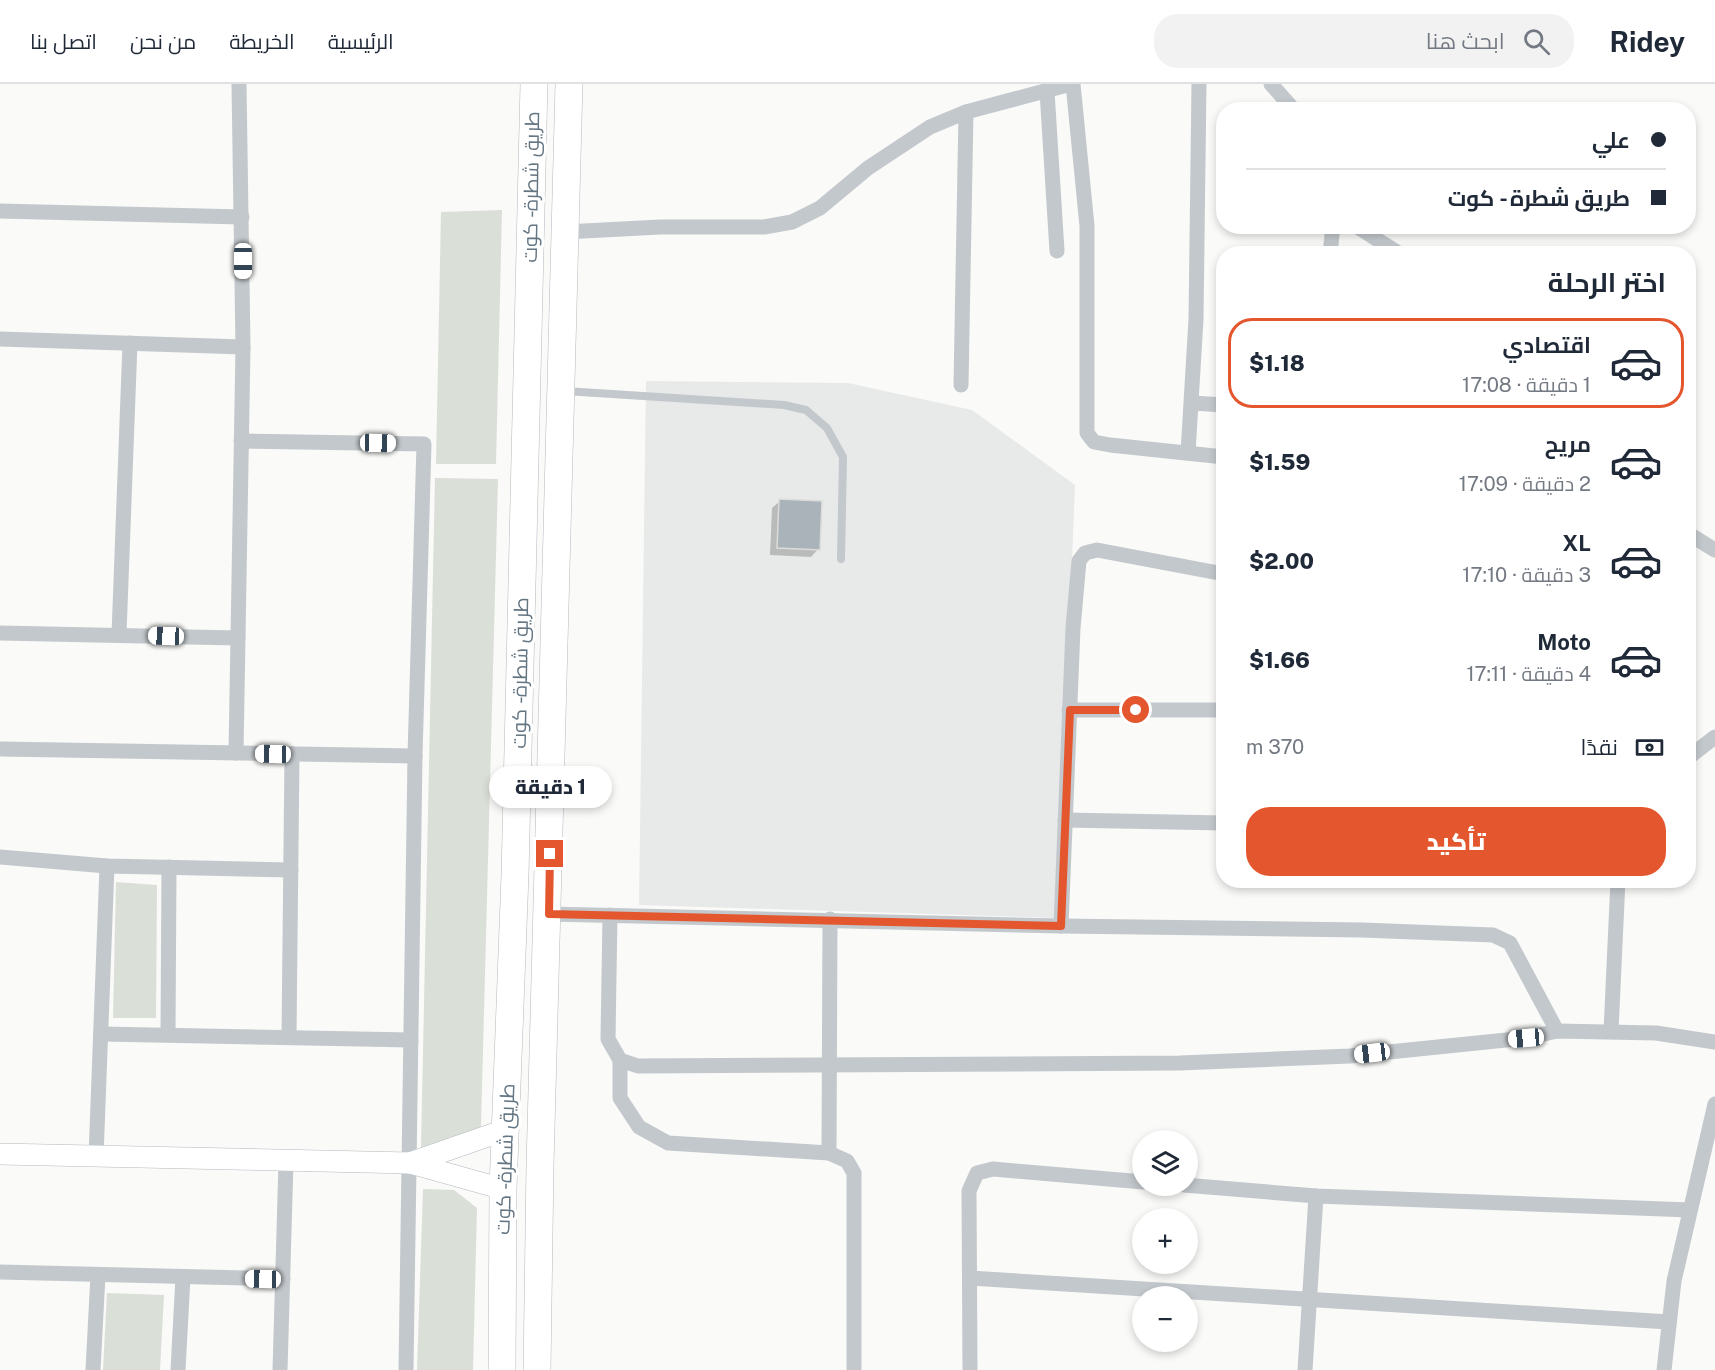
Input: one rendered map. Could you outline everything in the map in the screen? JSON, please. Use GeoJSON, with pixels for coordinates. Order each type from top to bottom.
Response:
{"type":"FeatureCollection","features":[{"type":"Feature","properties":{"kind":"highway","name":"طريق شطرة - كوت"},"geometry":{"type":"LineString","coordinates":[[502,1370],[503,1189],[515,875],[534,84]]}},
{"type":"Feature","properties":{"kind":"highway","name":"طريق شطرة - كوت"},"geometry":{"type":"LineString","coordinates":[[537,1370],[540,1166],[550,877],[569,84]]}},
{"type":"Feature","properties":{"kind":"highway"},"geometry":{"type":"LineString","coordinates":[[515,875],[550,877]]}},
{"type":"Feature","properties":{"kind":"street"},"geometry":{"type":"LineString","coordinates":[[236,753],[243,347],[239,84]]}},
{"type":"Feature","properties":{"kind":"street"},"geometry":{"type":"LineString","coordinates":[[565,232],[660,227],[764,227],[792,222],[820,208],[868,168],[930,127],[966,112],[1072,84],[1087,226],[1087,433],[1094,442],[1110,445],[1216,456]]}},
{"type":"Feature","properties":{"kind":"street"},"geometry":{"type":"LineString","coordinates":[[1188,453],[1196,319],[1199,84]]}},
{"type":"Feature","properties":{"kind":"street"},"geometry":{"type":"LineString","coordinates":[[1271,84],[1287,102]]}},
{"type":"Feature","properties":{"kind":"street"},"geometry":{"type":"LineString","coordinates":[[1047,91],[1057,251]]}},
{"type":"Feature","properties":{"kind":"street"},"geometry":{"type":"LineString","coordinates":[[961,385],[966,112]]}},
{"type":"Feature","properties":{"kind":"street"},"geometry":{"type":"LineString","coordinates":[[0,211],[242,217]]}},
{"type":"Feature","properties":{"kind":"street"},"geometry":{"type":"LineString","coordinates":[[1369,234],[1387,246]]}},
{"type":"Feature","properties":{"kind":"street"},"geometry":{"type":"LineString","coordinates":[[0,339],[243,347]]}},
{"type":"Feature","properties":{"kind":"street"},"geometry":{"type":"LineString","coordinates":[[119,634],[130,343]]}},
{"type":"Feature","properties":{"kind":"street"},"geometry":{"type":"LineString","coordinates":[[1192,403],[1216,404]]}},
{"type":"Feature","properties":{"kind":"street"},"geometry":{"type":"LineString","coordinates":[[241,441],[424,444],[415,756],[406,1370]]}},
{"type":"Feature","properties":{"kind":"street"},"geometry":{"type":"LineString","coordinates":[[1696,538],[1715,550]]}},
{"type":"Feature","properties":{"kind":"street"},"geometry":{"type":"LineString","coordinates":[[1061,926],[1079,561],[1085,553],[1106,551],[1216,572]]}},
{"type":"Feature","properties":{"kind":"street"},"geometry":{"type":"LineString","coordinates":[[0,633],[238,638]]}},
{"type":"Feature","properties":{"kind":"street"},"geometry":{"type":"LineString","coordinates":[[1070,710],[1216,710]]}},
{"type":"Feature","properties":{"kind":"street"},"geometry":{"type":"LineString","coordinates":[[1696,752],[1715,737]]}},
{"type":"Feature","properties":{"kind":"street"},"geometry":{"type":"LineString","coordinates":[[0,749],[415,756]]}},
{"type":"Feature","properties":{"kind":"street"},"geometry":{"type":"LineString","coordinates":[[289,1036],[292,754]]}},
{"type":"Feature","properties":{"kind":"street"},"geometry":{"type":"LineString","coordinates":[[1065,820],[1216,823]]}},
{"type":"Feature","properties":{"kind":"street"},"geometry":{"type":"LineString","coordinates":[[0,857],[107,866],[291,870]]}},
{"type":"Feature","properties":{"kind":"street"},"geometry":{"type":"LineString","coordinates":[[96,1157],[107,866]]}},
{"type":"Feature","properties":{"kind":"street"},"geometry":{"type":"LineString","coordinates":[[168,1034],[169,867]]}},
{"type":"Feature","properties":{"kind":"street"},"geometry":{"type":"LineString","coordinates":[[1611,1031],[1618,888]]}},
{"type":"Feature","properties":{"kind":"street"},"geometry":{"type":"LineString","coordinates":[[549,914],[1061,926],[1362,930],[1492,935],[1510,943],[1557,1031]]}},
{"type":"Feature","properties":{"kind":"street"},"geometry":{"type":"LineString","coordinates":[[610,915],[608,1039],[620,1060],[620,1098],[639,1127],[668,1143],[829,1153],[847,1161],[854,1173],[854,1370]]}},
{"type":"Feature","properties":{"kind":"street"},"geometry":{"type":"LineString","coordinates":[[829,1153],[830,919]]}},
{"type":"Feature","properties":{"kind":"street"},"geometry":{"type":"LineString","coordinates":[[620,1060],[638,1066],[1180,1063],[1350,1056],[1526,1038],[1557,1031],[1656,1033],[1715,1042]]}},
{"type":"Feature","properties":{"kind":"street"},"geometry":{"type":"LineString","coordinates":[[101,1034],[411,1040]]}},
{"type":"Feature","properties":{"kind":"street"},"geometry":{"type":"LineString","coordinates":[[1664,1370],[1674,1281],[1715,1104]]}},
{"type":"Feature","properties":{"kind":"street"},"geometry":{"type":"LineString","coordinates":[[410,1163],[505,1130]]}},
{"type":"Feature","properties":{"kind":"street"},"geometry":{"type":"LineString","coordinates":[[0,1154],[410,1163],[503,1189]]}},
{"type":"Feature","properties":{"kind":"street"},"geometry":{"type":"LineString","coordinates":[[280,1370],[286,1162]]}},
{"type":"Feature","properties":{"kind":"street"},"geometry":{"type":"LineString","coordinates":[[970,1370],[969,1191],[976,1173],[993,1169],[1132,1181]]}},
{"type":"Feature","properties":{"kind":"street"},"geometry":{"type":"LineString","coordinates":[[1198,1186],[1316,1196],[1690,1210]]}},
{"type":"Feature","properties":{"kind":"street"},"geometry":{"type":"LineString","coordinates":[[1305,1370],[1316,1196]]}},
{"type":"Feature","properties":{"kind":"street"},"geometry":{"type":"LineString","coordinates":[[0,1272],[283,1279]]}},
{"type":"Feature","properties":{"kind":"street"},"geometry":{"type":"LineString","coordinates":[[93,1370],[98,1275]]}},
{"type":"Feature","properties":{"kind":"street"},"geometry":{"type":"LineString","coordinates":[[178,1370],[183,1277]]}},
{"type":"Feature","properties":{"kind":"street"},"geometry":{"type":"LineString","coordinates":[[970,1278],[1669,1322]]}},
{"type":"Feature","properties":{"kind":"lane"},"geometry":{"type":"LineString","coordinates":[[560,391],[784,405],[806,410],[827,428],[843,457],[841,560]]}},
{"type":"Feature","properties":{"kind":"shaded area"},"geometry":{"type":"Polygon","coordinates":[[[502,210],[496,464],[436,464],[441,212],[502,210]]]}},
{"type":"Feature","properties":{"kind":"shaded area"},"geometry":{"type":"Polygon","coordinates":[[[646,381],[848,383],[972,410],[1075,485],[1058,918],[639,905],[646,381]]]}},
{"type":"Feature","properties":{"kind":"shaded area"},"geometry":{"type":"Polygon","coordinates":[[[435,478],[498,479],[481,1126],[476,1133],[463,1141],[421,1148],[435,478]]]}},
{"type":"Feature","properties":{"kind":"shaded area"},"geometry":{"type":"Polygon","coordinates":[[[116,882],[157,885],[156,1018],[113,1018],[116,882]]]}},
{"type":"Feature","properties":{"kind":"shaded area"},"geometry":{"type":"Polygon","coordinates":[[[423,1189],[454,1190],[477,1208],[473,1370],[417,1370],[423,1189]]]}},
{"type":"Feature","properties":{"kind":"shaded area"},"geometry":{"type":"Polygon","coordinates":[[[107,1293],[164,1295],[160,1370],[103,1370],[107,1293]]]}},
{"type":"Feature","properties":{"kind":"building"},"geometry":{"type":"Polygon","coordinates":[[[779,499],[822,501],[820,550],[777,548],[779,499]]]}},
{"type":"Feature","properties":{"kind":"route"},"geometry":{"type":"LineString","coordinates":[[550,854],[549,914],[1061,926],[1070,710],[1136,710]]}}]}
